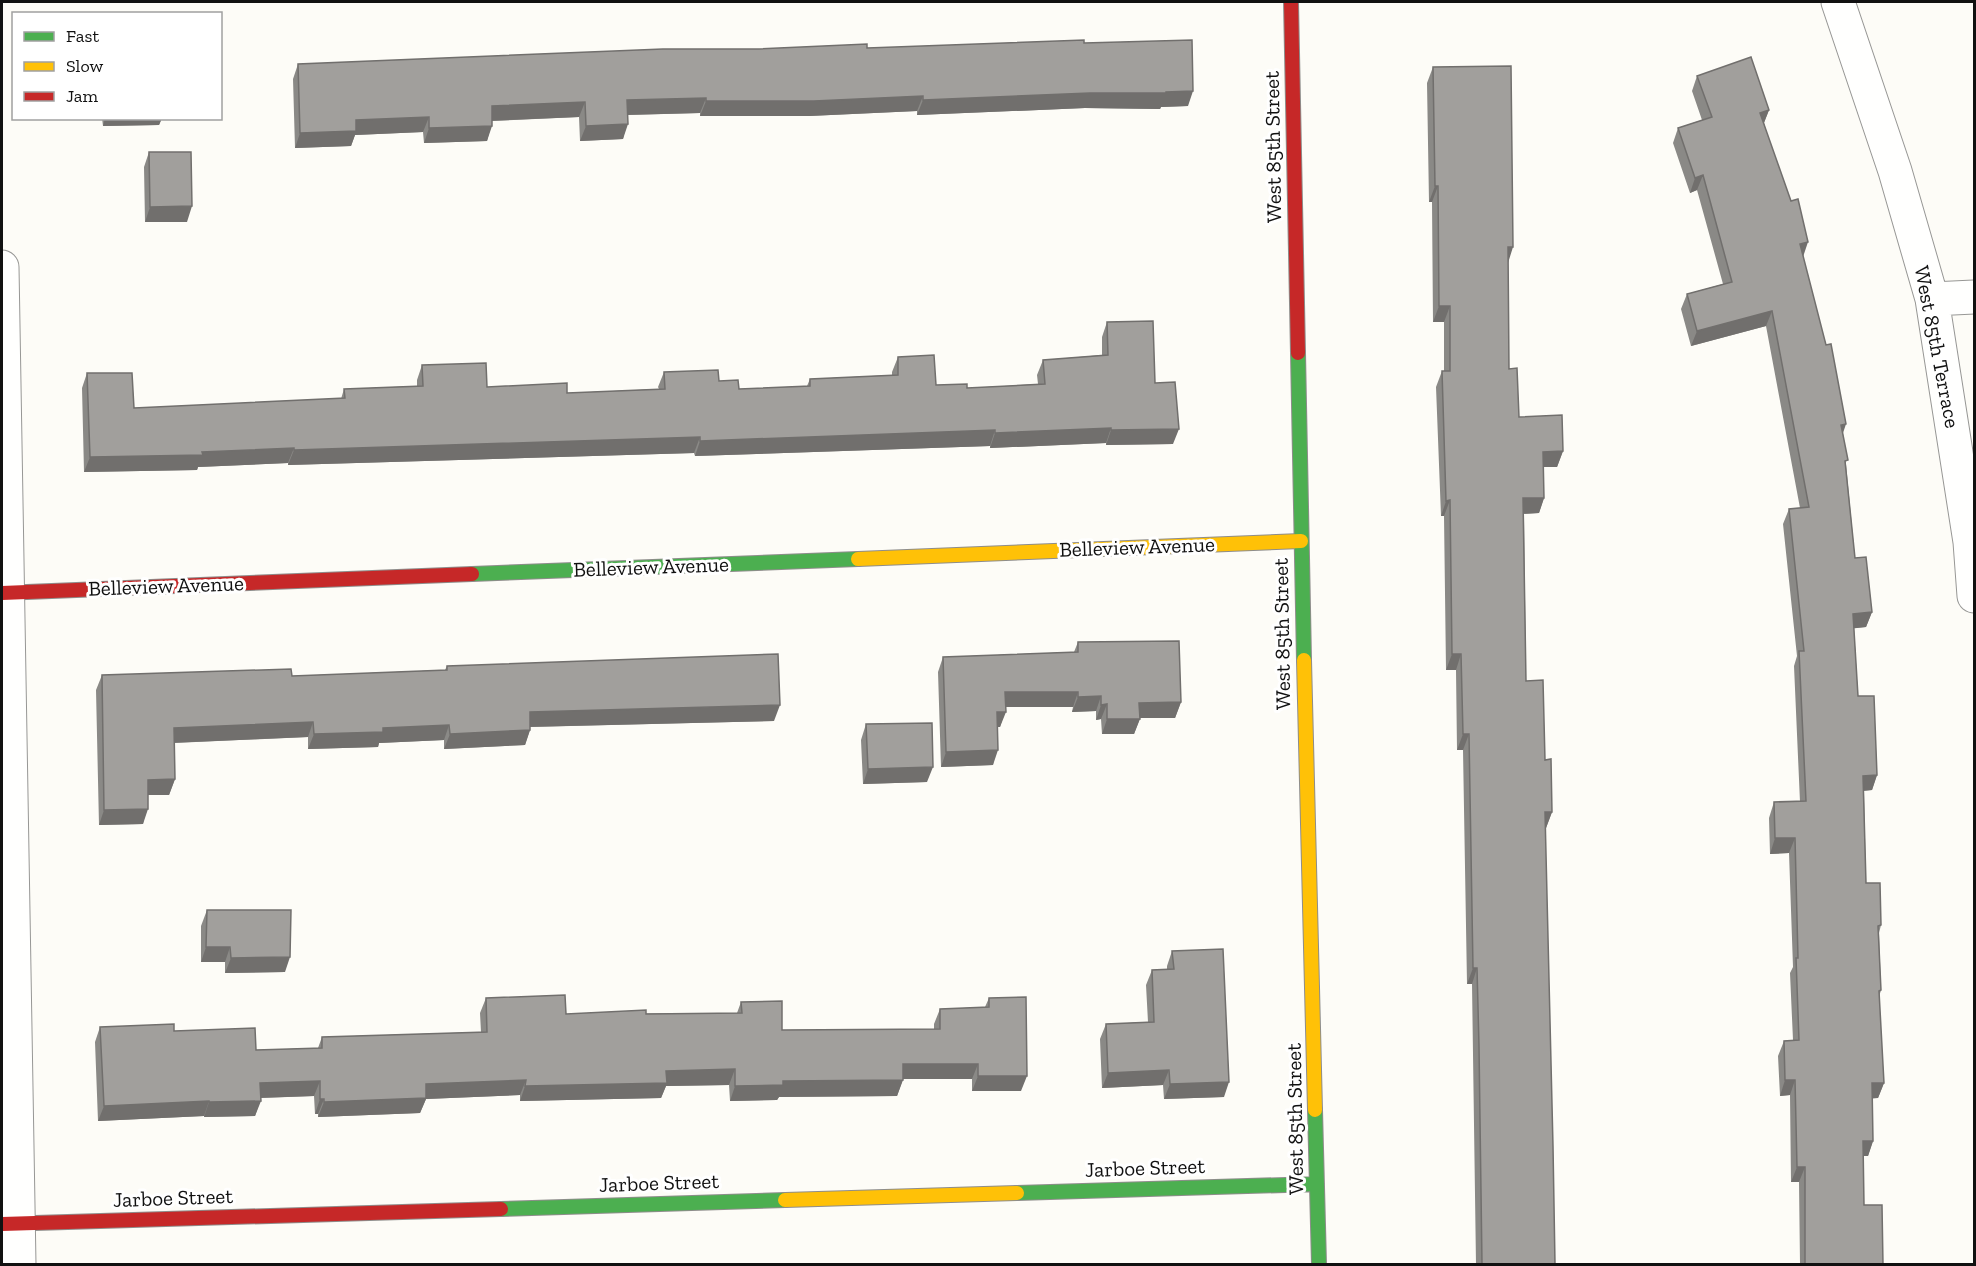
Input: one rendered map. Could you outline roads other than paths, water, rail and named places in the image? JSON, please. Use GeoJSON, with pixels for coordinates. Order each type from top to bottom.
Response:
{"type":"FeatureCollection","features":[{"type":"Feature","properties":{"kind":"street","name":"West 85th Street"},"geometry":{"type":"LineString","coordinates":[[1292,2],[1301,541],[1319,1264]]}},
{"type":"Feature","properties":{"kind":"street","name":"West 85th Terrace"},"geometry":{"type":"LineString","coordinates":[[1838,2],[1895,171],[1932,299],[1970,542],[1974,596]]}},
{"type":"Feature","properties":{"kind":"street"},"geometry":{"type":"LineString","coordinates":[[2,267],[10,1223],[19,1264]]}},
{"type":"Feature","properties":{"kind":"street"},"geometry":{"type":"LineString","coordinates":[[1932,299],[1974,297]]}},
{"type":"Feature","properties":{"kind":"street","name":"Belleview Avenue"},"geometry":{"type":"LineString","coordinates":[[4,593],[1301,541]]}},
{"type":"Feature","properties":{"kind":"street","name":"Jarboe Street"},"geometry":{"type":"LineString","coordinates":[[10,1223],[1317,1184]]}}]}
